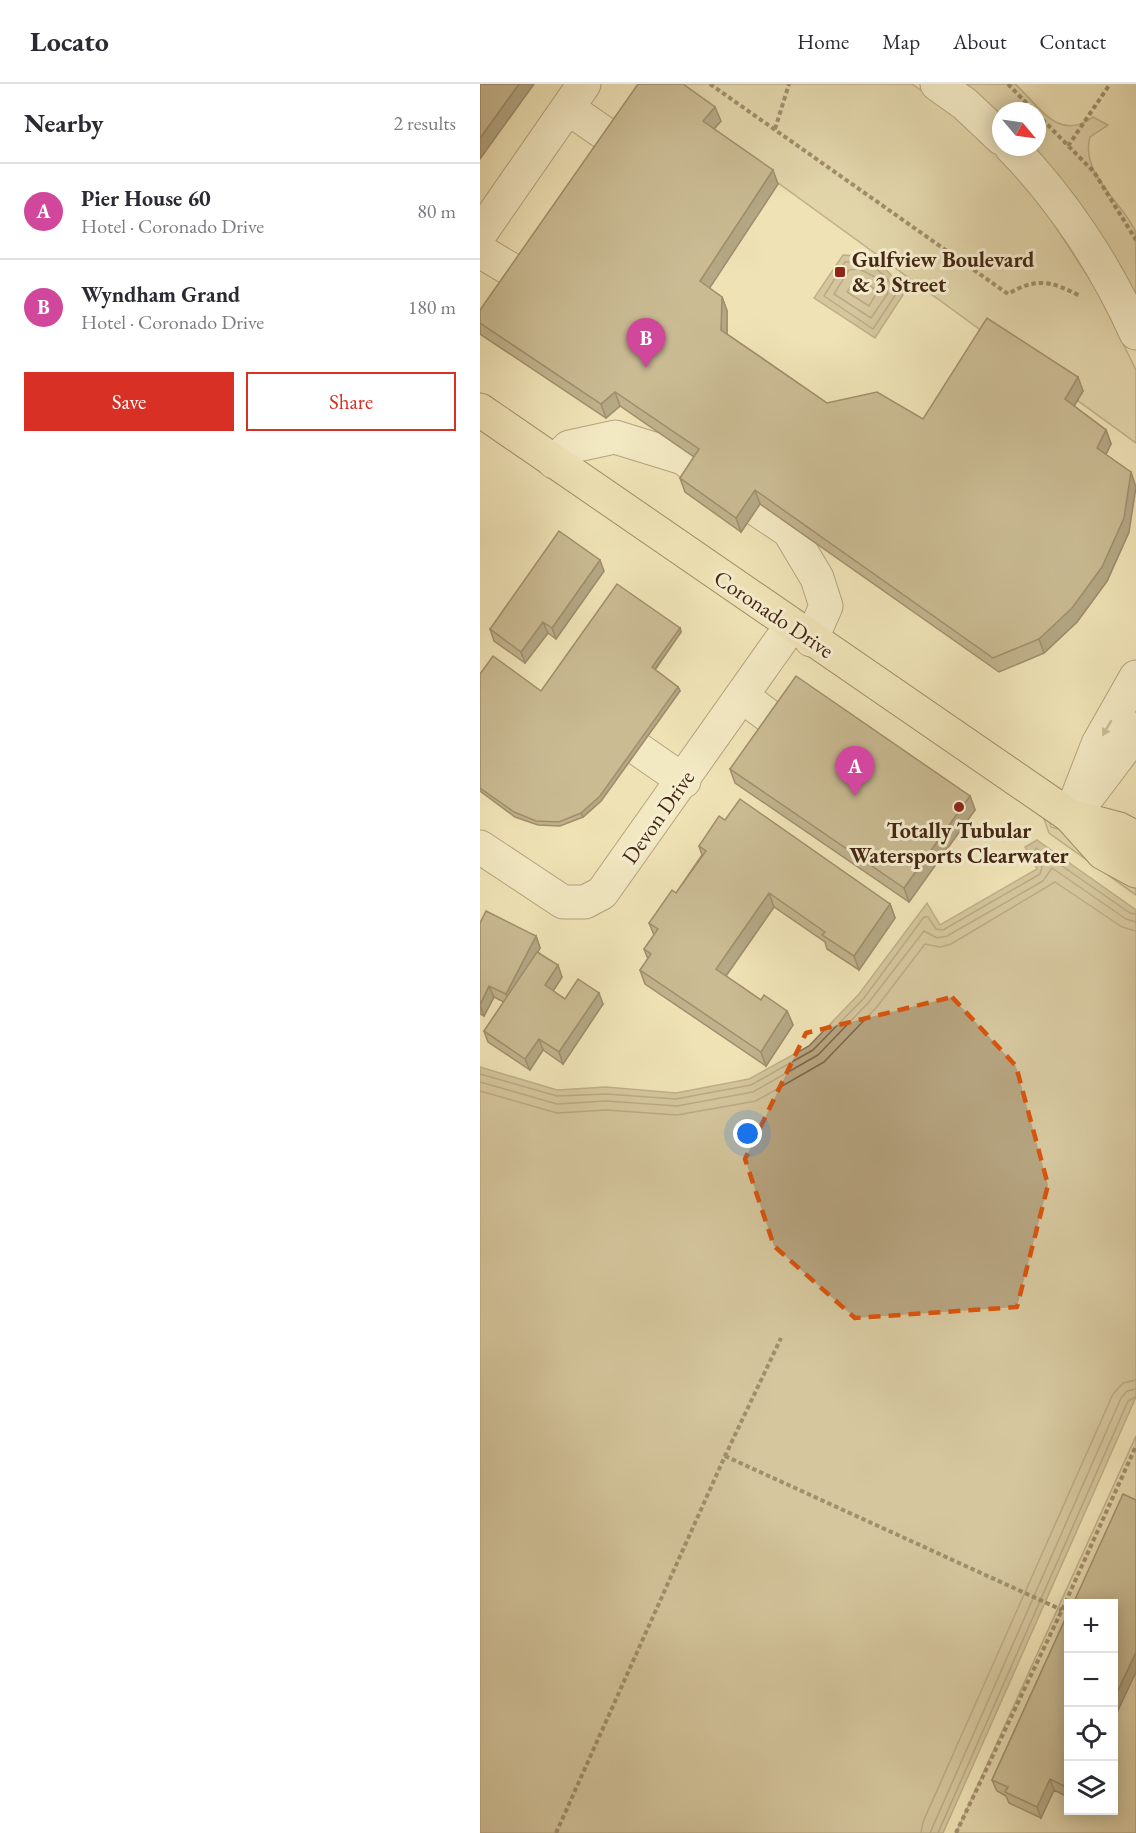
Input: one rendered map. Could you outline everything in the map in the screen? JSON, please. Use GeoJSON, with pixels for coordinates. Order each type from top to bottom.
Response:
{"type":"FeatureCollection","features":[{"type":"Feature","properties":{"kind":"main road","name":"Coronado Drive"},"geometry":{"type":"LineString","coordinates":[[480,410],[1070,816],[1103,853],[1136,871]]}},
{"type":"Feature","properties":{"kind":"main road","name":"Coronado Drive"},"geometry":{"type":"LineString","coordinates":[[1070,816],[1119,829],[1136,838]]}},
{"type":"Feature","properties":{"kind":"street"},"geometry":{"type":"LineString","coordinates":[[937,84],[965,104],[992,130]]}},
{"type":"Feature","properties":{"kind":"street"},"geometry":{"type":"LineString","coordinates":[[480,234],[576,96],[614,140]]}},
{"type":"Feature","properties":{"kind":"street"},"geometry":{"type":"LineString","coordinates":[[1019,156],[1052,193],[1110,283],[1136,333]]}},
{"type":"Feature","properties":{"kind":"street"},"geometry":{"type":"LineString","coordinates":[[480,251],[520,275]]}},
{"type":"Feature","properties":{"kind":"street"},"geometry":{"type":"LineString","coordinates":[[554,462],[569,447],[615,437],[683,458],[699,470]]}},
{"type":"Feature","properties":{"kind":"street","name":"Devon Drive"},"geometry":{"type":"LineString","coordinates":[[485,853],[563,902],[585,902],[602,893],[614,881],[742,696],[826,606],[817,578],[789,531],[756,509]]}},
{"type":"Feature","properties":{"kind":"street"},"geometry":{"type":"LineString","coordinates":[[1070,816],[1098,744],[1136,677]]}},
{"type":"Feature","properties":{"kind":"street"},"geometry":{"type":"LineString","coordinates":[[742,696],[778,723]]}},
{"type":"Feature","properties":{"kind":"street"},"geometry":{"type":"LineString","coordinates":[[1070,816],[1102,779],[1136,729]]}},
{"type":"Feature","properties":{"kind":"street"},"geometry":{"type":"LineString","coordinates":[[638,749],[684,781]]}},
{"type":"Feature","properties":{"kind":"path"},"geometry":{"type":"LineString","coordinates":[[710,84],[1008,294],[1027,283],[1055,283],[1080,296]]}},
{"type":"Feature","properties":{"kind":"path"},"geometry":{"type":"LineString","coordinates":[[775,129],[789,84]]}},
{"type":"Feature","properties":{"kind":"path"},"geometry":{"type":"LineString","coordinates":[[1008,84],[1026,102]]}},
{"type":"Feature","properties":{"kind":"path"},"geometry":{"type":"LineString","coordinates":[[1068,146],[1110,84]]}},
{"type":"Feature","properties":{"kind":"path"},"geometry":{"type":"LineString","coordinates":[[1046,123],[1094,172],[1136,240]]}},
{"type":"Feature","properties":{"kind":"path"},"geometry":{"type":"LineString","coordinates":[[556,1833],[725,1456],[781,1338]]}},
{"type":"Feature","properties":{"kind":"path"},"geometry":{"type":"LineString","coordinates":[[956,1833],[1062,1611],[1136,1446]]}},
{"type":"Feature","properties":{"kind":"path"},"geometry":{"type":"LineString","coordinates":[[725,1456],[1062,1611]]}},
{"type":"Feature","properties":{"kind":"highlighted area"},"geometry":{"type":"Polygon","coordinates":[[[952,997],[1016,1066],[1048,1185],[1017,1307],[855,1318],[774,1246],[745,1159],[806,1033],[952,997]]]}},
{"type":"Feature","properties":{"kind":"shaded area"},"geometry":{"type":"Polygon","coordinates":[[[642,84],[912,84],[955,115],[992,150],[992,156],[1001,158],[1039,201],[1096,289],[1136,370],[1136,443],[642,84]]]}},
{"type":"Feature","properties":{"kind":"shaded area"},"geometry":{"type":"Polygon","coordinates":[[[962,84],[1015,84],[1032,102],[992,102],[992,110],[962,84]]]}},
{"type":"Feature","properties":{"kind":"shaded area"},"geometry":{"type":"Polygon","coordinates":[[[1046,115],[1059,124],[1069,126],[1081,124],[1093,117],[1108,125],[1090,137],[1088,150],[1096,174],[1103,186],[1135,230],[1136,300],[1037,156],[1046,156],[1046,115]]]}},
{"type":"Feature","properties":{"kind":"shaded area"},"geometry":{"type":"Polygon","coordinates":[[[1043,816],[1050,821],[1051,827],[1062,830],[1136,887],[1136,895],[1049,833],[1043,816]]]}},
{"type":"Feature","properties":{"kind":"shaded area"},"geometry":{"type":"Polygon","coordinates":[[[1136,1436],[1136,1833],[956,1833],[1136,1436]]]}},
{"type":"Feature","properties":{"kind":"water"},"geometry":{"type":"Polygon","coordinates":[[[843,255],[863,257],[880,265],[893,277],[903,295],[875,338],[814,298],[843,255]]]}},
{"type":"Feature","properties":{"kind":"water"},"geometry":{"type":"Polygon","coordinates":[[[1037,840],[1136,910],[1136,1397],[943,1833],[480,1833],[480,1067],[557,1090],[606,1087],[676,1093],[749,1079],[809,1046],[859,994],[927,903],[940,925],[1037,869],[1025,847],[1037,840]]]}},
{"type":"Feature","properties":{"kind":"building"},"geometry":{"type":"Polygon","coordinates":[[[480,84],[519,84],[480,138],[480,84]]]}},
{"type":"Feature","properties":{"kind":"building"},"geometry":{"type":"Polygon","coordinates":[[[638,84],[683,84],[715,107],[703,121],[773,170],[700,281],[722,297],[721,330],[827,403],[877,392],[923,419],[987,318],[1078,377],[1065,399],[1106,430],[1097,448],[1131,472],[1124,518],[1102,567],[1072,608],[1039,639],[993,658],[755,490],[736,518],[680,478],[699,449],[615,392],[601,404],[480,323],[480,310],[638,84]]]}},
{"type":"Feature","properties":{"kind":"building"},"geometry":{"type":"Polygon","coordinates":[[[559,531],[600,560],[552,628],[543,622],[521,652],[490,629],[559,531]]]}},
{"type":"Feature","properties":{"kind":"building"},"geometry":{"type":"Polygon","coordinates":[[[617,584],[680,628],[652,667],[678,687],[600,796],[581,813],[559,822],[536,821],[514,812],[480,788],[480,674],[493,656],[541,691],[617,584]]]}},
{"type":"Feature","properties":{"kind":"building"},"geometry":{"type":"Polygon","coordinates":[[[796,676],[970,796],[904,888],[730,769],[796,676]]]}},
{"type":"Feature","properties":{"kind":"building"},"geometry":{"type":"Polygon","coordinates":[[[740,799],[890,904],[854,956],[822,935],[825,932],[769,893],[716,969],[761,1000],[764,995],[787,1011],[761,1052],[640,970],[651,954],[644,949],[658,929],[649,923],[672,890],[676,893],[706,851],[699,846],[719,816],[725,820],[740,799]]]}},
{"type":"Feature","properties":{"kind":"building"},"geometry":{"type":"Polygon","coordinates":[[[486,911],[536,936],[506,994],[489,986],[480,1005],[480,923],[486,911]]]}},
{"type":"Feature","properties":{"kind":"building"},"geometry":{"type":"Polygon","coordinates":[[[537,952],[558,965],[545,985],[565,999],[578,979],[599,993],[559,1052],[539,1039],[525,1059],[484,1031],[537,952]]]}},
{"type":"Feature","properties":{"kind":"building"},"geometry":{"type":"Polygon","coordinates":[[[1123,1494],[1136,1500],[1136,1652],[1118,1690],[1118,1599],[1075,1599],[1123,1494]]]}},
{"type":"Feature","properties":{"kind":"building"},"geometry":{"type":"Polygon","coordinates":[[[1064,1622],[1064,1786],[1050,1779],[1037,1807],[1005,1792],[1008,1787],[992,1780],[1064,1622]]]}},
{"type":"Feature","properties":{"kind":"place","name":"Gulfview Boulevard & 3 Street"},"geometry":{"type":"Point","coordinates":[840,272]}},
{"type":"Feature","properties":{"kind":"place","name":"Wyndham Grand"},"geometry":{"type":"Point","coordinates":[646,368]}},
{"type":"Feature","properties":{"kind":"place","name":"Pier House 60"},"geometry":{"type":"Point","coordinates":[855,796]}},
{"type":"Feature","properties":{"kind":"place","name":"Totally Tubular Watersports Clearwater"},"geometry":{"type":"Point","coordinates":[959,807]}}]}
